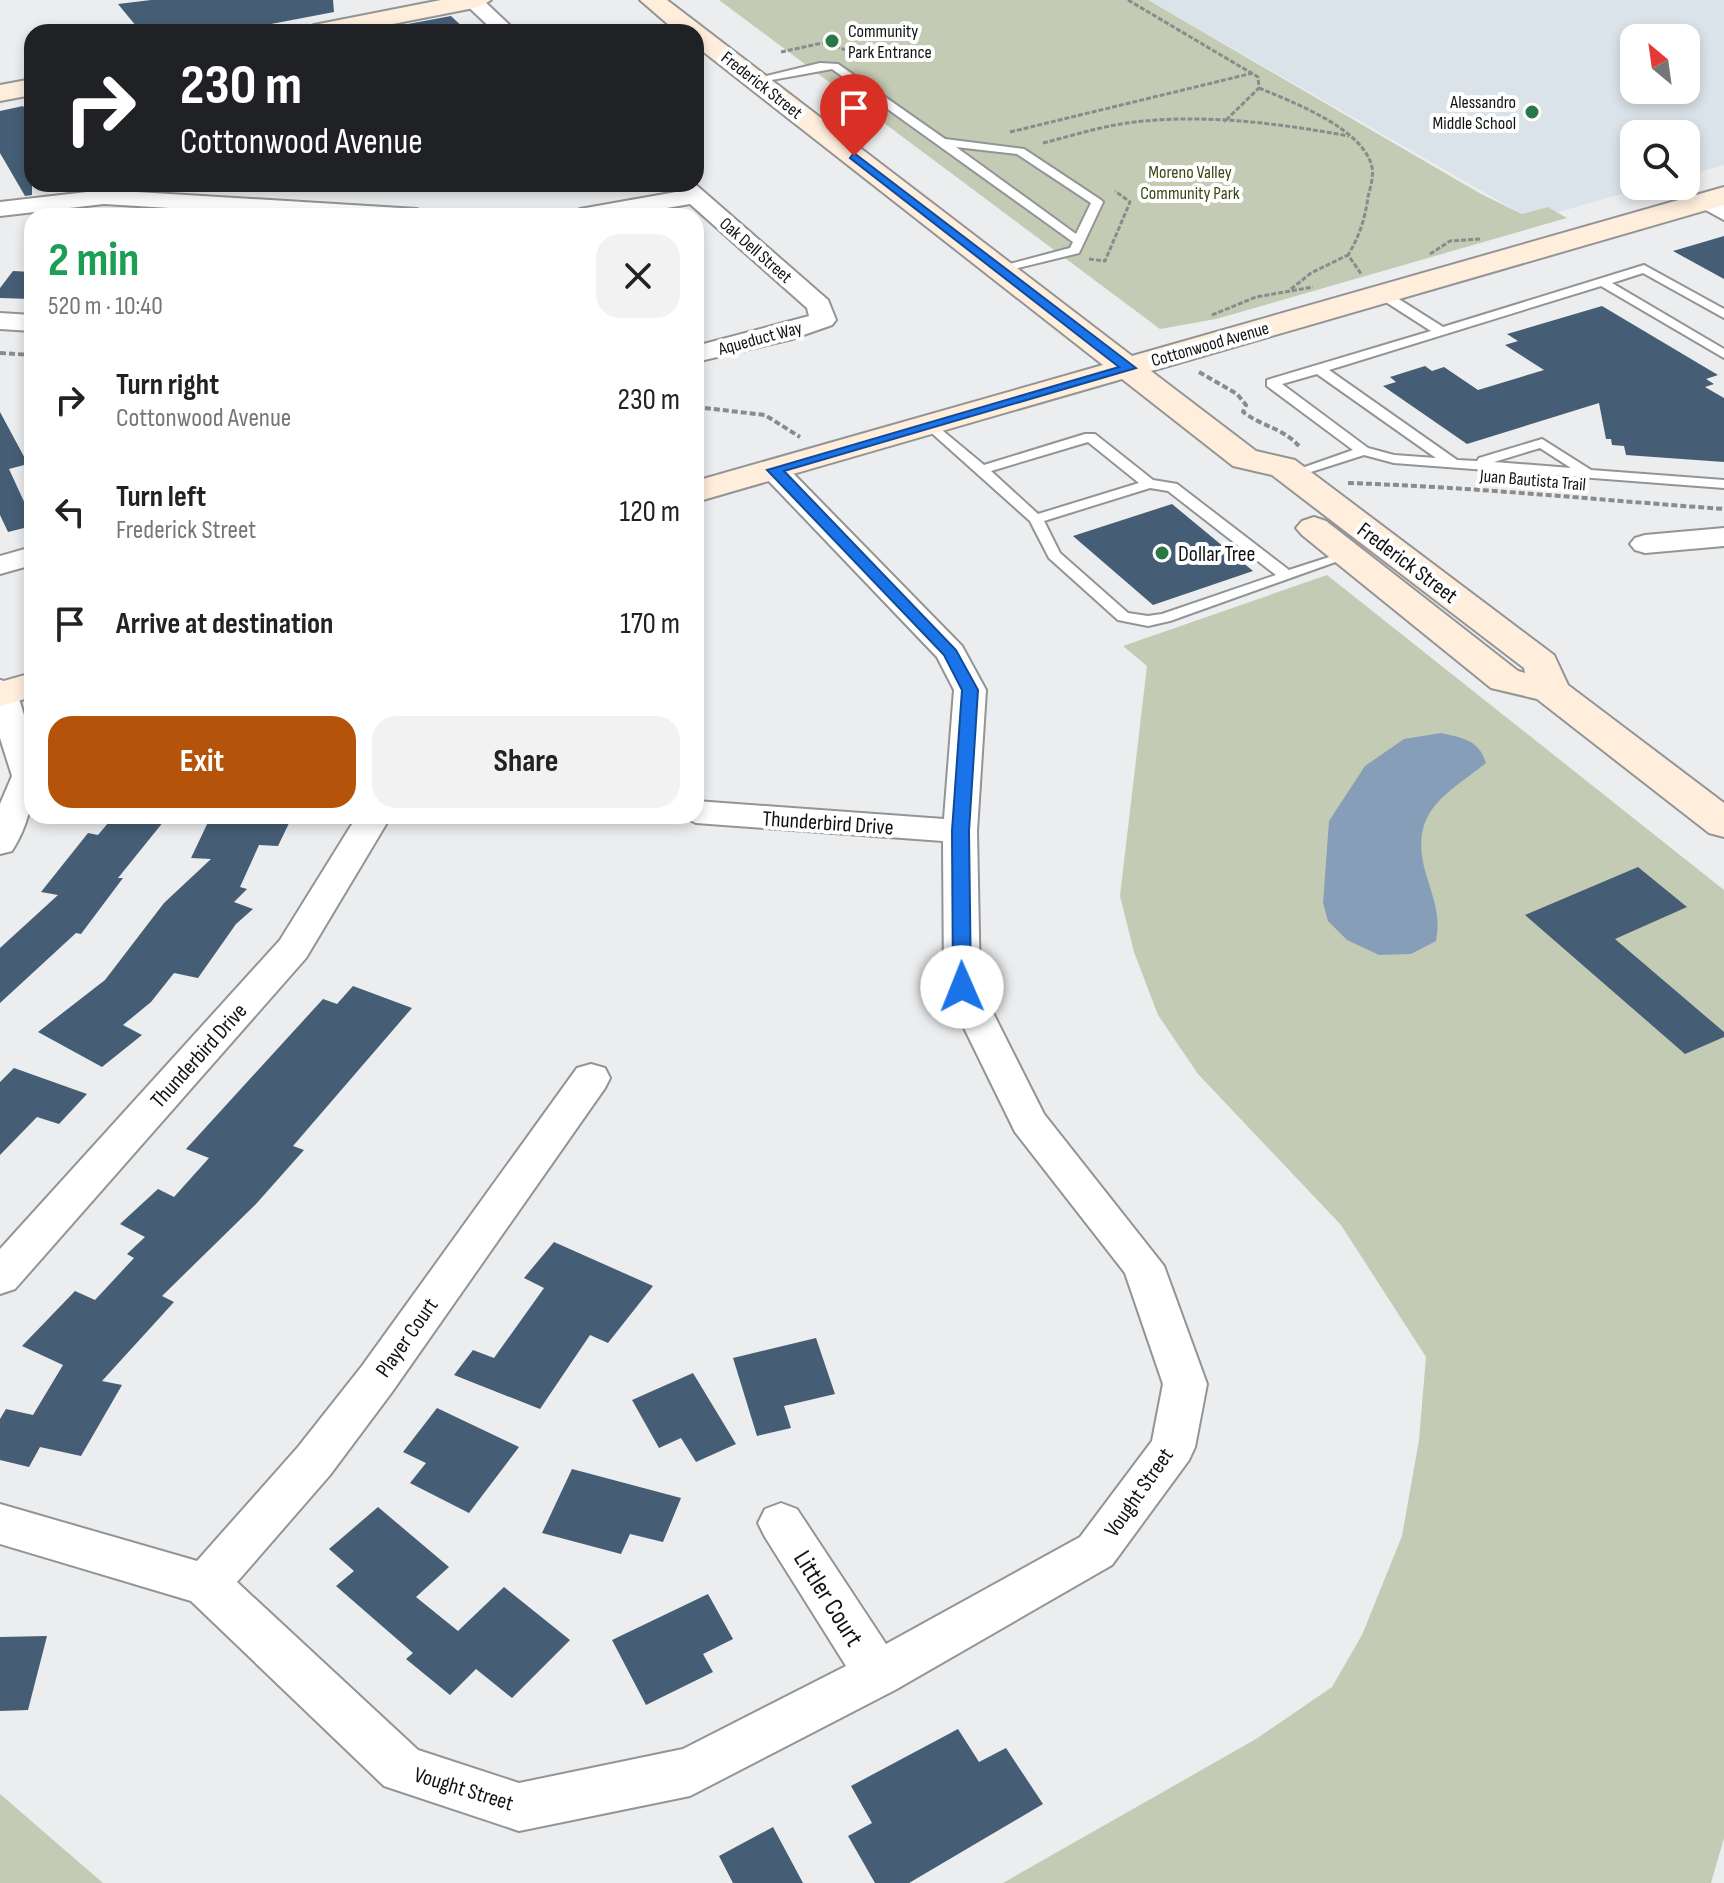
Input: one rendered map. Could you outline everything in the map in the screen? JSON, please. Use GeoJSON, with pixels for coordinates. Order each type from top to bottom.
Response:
{"type":"FeatureCollection","features":[{"type":"Feature","properties":{"kind":"main road"},"geometry":{"type":"LineString","coordinates":[[354,24],[474,0]]}},
{"type":"Feature","properties":{"kind":"main road","name":"Frederick Street"},"geometry":{"type":"LineString","coordinates":[[652,0],[683,24]]}},
{"type":"Feature","properties":{"kind":"main road","name":"Frederick Street"},"geometry":{"type":"LineString","coordinates":[[704,40],[1245,459],[1305,470],[1541,663],[1550,690]]}},
{"type":"Feature","properties":{"kind":"main road"},"geometry":{"type":"LineString","coordinates":[[0,93],[24,88]]}},
{"type":"Feature","properties":{"kind":"main road","name":"Cottonwood Avenue"},"geometry":{"type":"LineString","coordinates":[[704,490],[1129,368],[1374,286],[1717,204]]}},
{"type":"Feature","properties":{"kind":"main road","name":"Frederick Street"},"geometry":{"type":"LineString","coordinates":[[1245,459],[1250,477],[1505,680],[1550,690],[1724,824]]}},
{"type":"Feature","properties":{"kind":"main road"},"geometry":{"type":"LineString","coordinates":[[1348,555],[1369,556],[1451,611],[1486,621]]}},
{"type":"Feature","properties":{"kind":"street"},"geometry":{"type":"LineString","coordinates":[[474,0],[499,24]]}},
{"type":"Feature","properties":{"kind":"street"},"geometry":{"type":"LineString","coordinates":[[219,203],[229,192]]}},
{"type":"Feature","properties":{"kind":"street"},"geometry":{"type":"LineString","coordinates":[[613,208],[679,192]]}},
{"type":"Feature","properties":{"kind":"street","name":"Oak Dell Street"},"geometry":{"type":"LineString","coordinates":[[689,192],[819,305],[823,320]]}},
{"type":"Feature","properties":{"kind":"street"},"geometry":{"type":"LineString","coordinates":[[0,209],[104,197],[295,208]]}},
{"type":"Feature","properties":{"kind":"street","name":"Aqueduct Way"},"geometry":{"type":"LineString","coordinates":[[704,352],[823,320]]}},
{"type":"Feature","properties":{"kind":"street"},"geometry":{"type":"LineString","coordinates":[[0,321],[24,322]]}},
{"type":"Feature","properties":{"kind":"street","name":"Vought Street"},"geometry":{"type":"LineString","coordinates":[[0,1524],[206,1584],[402,1769],[519,1807],[690,1772],[878,1674],[1096,1551],[1173,1447],[1185,1384],[1143,1266],[1029,1122],[962,987],[960,831],[970,690],[951,653],[774,470]]}},
{"type":"Feature","properties":{"kind":"street"},"geometry":{"type":"LineString","coordinates":[[1645,544],[1724,537]]}},
{"type":"Feature","properties":{"kind":"street"},"geometry":{"type":"LineString","coordinates":[[0,565],[24,558]]}},
{"type":"Feature","properties":{"kind":"street"},"geometry":{"type":"LineString","coordinates":[[8,690],[24,756]]}},
{"type":"Feature","properties":{"kind":"street"},"geometry":{"type":"LineString","coordinates":[[0,843],[24,788]]}},
{"type":"Feature","properties":{"kind":"street","name":"Thunderbird Drive"},"geometry":{"type":"LineString","coordinates":[[704,813],[960,831]]}},
{"type":"Feature","properties":{"kind":"street","name":"Thunderbird Drive"},"geometry":{"type":"LineString","coordinates":[[0,1277],[293,949],[369,824]]}},
{"type":"Feature","properties":{"kind":"street","name":"Player Court"},"geometry":{"type":"LineString","coordinates":[[206,1584],[314,1461],[377,1379],[591,1078]]}},
{"type":"Feature","properties":{"kind":"street","name":"Littler Court"},"geometry":{"type":"LineString","coordinates":[[781,1523],[878,1674]]}},
{"type":"Feature","properties":{"kind":"lane"},"geometry":{"type":"LineString","coordinates":[[755,80],[820,66],[834,66],[1080,242]]}},
{"type":"Feature","properties":{"kind":"lane"},"geometry":{"type":"LineString","coordinates":[[942,142],[1020,151],[1097,202],[1075,250],[1002,270]]}},
{"type":"Feature","properties":{"kind":"lane"},"geometry":{"type":"LineString","coordinates":[[1724,314],[1644,269],[1272,383],[1363,451],[1394,459],[1724,484]]}},
{"type":"Feature","properties":{"kind":"lane"},"geometry":{"type":"LineString","coordinates":[[1602,282],[1724,354]]}},
{"type":"Feature","properties":{"kind":"lane"},"geometry":{"type":"LineString","coordinates":[[1374,286],[1441,332]]}},
{"type":"Feature","properties":{"kind":"lane"},"geometry":{"type":"LineString","coordinates":[[1319,369],[1454,464]]}},
{"type":"Feature","properties":{"kind":"lane"},"geometry":{"type":"LineString","coordinates":[[931,425],[1036,519],[1054,555],[1123,617],[1135,620],[1165,618],[1348,555]]}},
{"type":"Feature","properties":{"kind":"lane"},"geometry":{"type":"LineString","coordinates":[[981,470],[1090,437],[1149,484],[1181,492],[1286,575]]}},
{"type":"Feature","properties":{"kind":"lane"},"geometry":{"type":"LineString","coordinates":[[1471,465],[1542,443],[1589,474]]}},
{"type":"Feature","properties":{"kind":"lane"},"geometry":{"type":"LineString","coordinates":[[1305,470],[1363,451]]}},
{"type":"Feature","properties":{"kind":"lane"},"geometry":{"type":"LineString","coordinates":[[1036,519],[1149,484]]}},
{"type":"Feature","properties":{"kind":"path"},"geometry":{"type":"LineString","coordinates":[[1128,0],[1253,73],[1260,81],[1259,88],[1223,122]]}},
{"type":"Feature","properties":{"kind":"path"},"geometry":{"type":"LineString","coordinates":[[781,52],[827,42],[837,43],[849,53]]}},
{"type":"Feature","properties":{"kind":"path"},"geometry":{"type":"LineString","coordinates":[[1001,134],[1253,73]]}},
{"type":"Feature","properties":{"kind":"path"},"geometry":{"type":"LineString","coordinates":[[1259,88],[1299,105],[1349,136],[1372,168],[1364,230],[1348,255],[1311,273],[1290,289]]}},
{"type":"Feature","properties":{"kind":"path"},"geometry":{"type":"LineString","coordinates":[[1040,144],[1140,121],[1223,122],[1349,136]]}},
{"type":"Feature","properties":{"kind":"path"},"geometry":{"type":"LineString","coordinates":[[1348,255],[1374,286]]}},
{"type":"Feature","properties":{"kind":"path"},"geometry":{"type":"LineString","coordinates":[[1209,317],[1244,301],[1290,289],[1317,286]]}},
{"type":"Feature","properties":{"kind":"path"},"geometry":{"type":"LineString","coordinates":[[0,353],[24,354]]}},
{"type":"Feature","properties":{"kind":"path"},"geometry":{"type":"LineString","coordinates":[[1201,373],[1211,383],[1242,397],[1246,405],[1243,412],[1264,427],[1285,431],[1294,437],[1305,470]]}},
{"type":"Feature","properties":{"kind":"path"},"geometry":{"type":"LineString","coordinates":[[704,408],[765,415],[800,437]]}},
{"type":"Feature","properties":{"kind":"path","name":"Juan Bautista Trail"},"geometry":{"type":"LineString","coordinates":[[1305,470],[1341,486],[1352,482],[1449,486],[1504,494],[1724,509]]}},
{"type":"Feature","properties":{"kind":"shaded area","name":"Alessandro Middle School"},"geometry":{"type":"Polygon","coordinates":[[[1148,0],[1724,0],[1724,165],[1700,172],[1700,120],[1620,120],[1620,194],[1558,212],[1548,207],[1522,214],[1148,0]]]}},
{"type":"Feature","properties":{"kind":"green space","name":"Moreno Valley Community Park"},"geometry":{"type":"Polygon","coordinates":[[[719,0],[1148,0],[1481,194],[1522,214],[1548,207],[1567,218],[1216,319],[1160,329],[719,0]]]}},
{"type":"Feature","properties":{"kind":"green space"},"geometry":{"type":"Polygon","coordinates":[[[1327,575],[1724,890],[1724,1838],[1711,1883],[1003,1883],[1256,1739],[1332,1687],[1362,1635],[1402,1536],[1419,1440],[1426,1357],[1341,1225],[1198,1074],[1158,1015],[1134,952],[1120,896],[1147,666],[1123,646],[1327,575]]]}},
{"type":"Feature","properties":{"kind":"green space"},"geometry":{"type":"Polygon","coordinates":[[[0,1794],[103,1883],[0,1883],[0,1794]]]}},
{"type":"Feature","properties":{"kind":"water"},"geometry":{"type":"Polygon","coordinates":[[[1441,733],[1474,745],[1486,763],[1444,796],[1426,820],[1422,853],[1437,915],[1436,941],[1411,954],[1379,955],[1347,940],[1328,921],[1323,903],[1329,821],[1365,766],[1404,739],[1441,733]]]}},
{"type":"Feature","properties":{"kind":"building"},"geometry":{"type":"Polygon","coordinates":[[[151,0],[333,0],[334,12],[271,24],[134,24],[118,4],[151,0]]]}},
{"type":"Feature","properties":{"kind":"building"},"geometry":{"type":"Polygon","coordinates":[[[451,16],[460,24],[408,24],[451,16]]]}},
{"type":"Feature","properties":{"kind":"building"},"geometry":{"type":"Polygon","coordinates":[[[24,107],[24,192],[32,192],[32,195],[25,196],[0,153],[0,111],[24,107]]]}},
{"type":"Feature","properties":{"kind":"building"},"geometry":{"type":"Polygon","coordinates":[[[1724,236],[1724,279],[1673,251],[1724,236]]]}},
{"type":"Feature","properties":{"kind":"building"},"geometry":{"type":"Polygon","coordinates":[[[13,271],[24,272],[24,299],[0,298],[0,288],[13,271]]]}},
{"type":"Feature","properties":{"kind":"building"},"geometry":{"type":"Polygon","coordinates":[[[1602,306],[1718,375],[1706,379],[1714,384],[1705,387],[1724,398],[1724,462],[1626,455],[1624,446],[1612,445],[1611,439],[1606,439],[1599,403],[1467,444],[1383,386],[1396,382],[1390,377],[1425,366],[1432,371],[1444,367],[1478,390],[1544,370],[1505,345],[1518,341],[1507,334],[1602,306]]]}},
{"type":"Feature","properties":{"kind":"building"},"geometry":{"type":"Polygon","coordinates":[[[0,412],[24,457],[24,465],[9,469],[24,502],[24,528],[8,532],[0,515],[0,412]]]}},
{"type":"Feature","properties":{"kind":"building","name":"Dollar Tree"},"geometry":{"type":"Polygon","coordinates":[[[1172,504],[1253,571],[1153,605],[1073,536],[1172,504]]]}},
{"type":"Feature","properties":{"kind":"building"},"geometry":{"type":"Polygon","coordinates":[[[107,824],[162,824],[118,878],[123,878],[81,934],[76,933],[0,1003],[0,948],[58,895],[41,892],[88,833],[98,835],[107,824]]]}},
{"type":"Feature","properties":{"kind":"building"},"geometry":{"type":"Polygon","coordinates":[[[207,824],[289,824],[278,846],[259,845],[240,887],[247,889],[234,902],[253,909],[236,924],[198,978],[174,973],[151,1002],[123,1025],[142,1035],[102,1067],[38,1032],[105,980],[164,903],[211,859],[191,858],[207,824]]]}},
{"type":"Feature","properties":{"kind":"building"},"geometry":{"type":"Polygon","coordinates":[[[1638,867],[1687,907],[1615,939],[1724,1032],[1724,1037],[1685,1054],[1525,915],[1638,867]]]}},
{"type":"Feature","properties":{"kind":"building"},"geometry":{"type":"Polygon","coordinates":[[[353,986],[412,1008],[293,1146],[304,1150],[256,1204],[162,1296],[174,1302],[102,1381],[122,1385],[81,1456],[40,1447],[29,1467],[0,1460],[0,1419],[6,1409],[33,1415],[63,1365],[22,1346],[75,1291],[95,1300],[134,1258],[127,1254],[145,1237],[120,1224],[158,1189],[174,1197],[209,1158],[186,1149],[323,999],[337,1004],[353,986]]]}},
{"type":"Feature","properties":{"kind":"building"},"geometry":{"type":"Polygon","coordinates":[[[14,1068],[87,1094],[59,1124],[37,1117],[0,1155],[0,1082],[14,1068]]]}},
{"type":"Feature","properties":{"kind":"building"},"geometry":{"type":"Polygon","coordinates":[[[554,1242],[653,1286],[608,1343],[590,1335],[540,1409],[454,1375],[473,1350],[494,1358],[544,1288],[524,1278],[554,1242]]]}},
{"type":"Feature","properties":{"kind":"building"},"geometry":{"type":"Polygon","coordinates":[[[816,1338],[835,1394],[784,1406],[791,1428],[757,1436],[733,1358],[816,1338]]]}},
{"type":"Feature","properties":{"kind":"building"},"geometry":{"type":"Polygon","coordinates":[[[693,1373],[736,1444],[696,1462],[681,1438],[659,1448],[632,1400],[693,1373]]]}},
{"type":"Feature","properties":{"kind":"building"},"geometry":{"type":"Polygon","coordinates":[[[437,1408],[519,1447],[469,1513],[410,1483],[426,1463],[403,1452],[437,1408]]]}},
{"type":"Feature","properties":{"kind":"building"},"geometry":{"type":"Polygon","coordinates":[[[572,1469],[681,1498],[663,1542],[630,1534],[621,1554],[542,1533],[572,1469]]]}},
{"type":"Feature","properties":{"kind":"building"},"geometry":{"type":"Polygon","coordinates":[[[378,1507],[449,1567],[416,1597],[458,1631],[504,1587],[570,1640],[512,1698],[476,1669],[450,1695],[406,1659],[413,1653],[336,1586],[354,1571],[329,1549],[378,1507]]]}},
{"type":"Feature","properties":{"kind":"building"},"geometry":{"type":"Polygon","coordinates":[[[708,1594],[733,1639],[703,1654],[713,1672],[646,1705],[612,1640],[708,1594]]]}},
{"type":"Feature","properties":{"kind":"building"},"geometry":{"type":"Polygon","coordinates":[[[47,1636],[28,1710],[0,1711],[0,1637],[47,1636]]]}},
{"type":"Feature","properties":{"kind":"building"},"geometry":{"type":"Polygon","coordinates":[[[958,1729],[979,1762],[1006,1748],[1043,1804],[909,1883],[875,1883],[848,1836],[872,1823],[851,1786],[958,1729]]]}},
{"type":"Feature","properties":{"kind":"building"},"geometry":{"type":"Polygon","coordinates":[[[773,1827],[803,1883],[733,1883],[719,1856],[773,1827]]]}},
{"type":"Feature","properties":{"kind":"place","name":"Community Park Entrance"},"geometry":{"type":"Point","coordinates":[832,41]}},
{"type":"Feature","properties":{"kind":"place","name":"Alessandro Middle School"},"geometry":{"type":"Point","coordinates":[1532,112]}},
{"type":"Feature","properties":{"kind":"place","name":"Dollar Tree"},"geometry":{"type":"Point","coordinates":[1162,553]}},
{"type":"Feature","properties":{"kind":"route"},"geometry":{"type":"LineString","coordinates":[[854,156],[1129,368],[774,470],[951,653],[970,690],[960,831],[962,987]]}}]}
